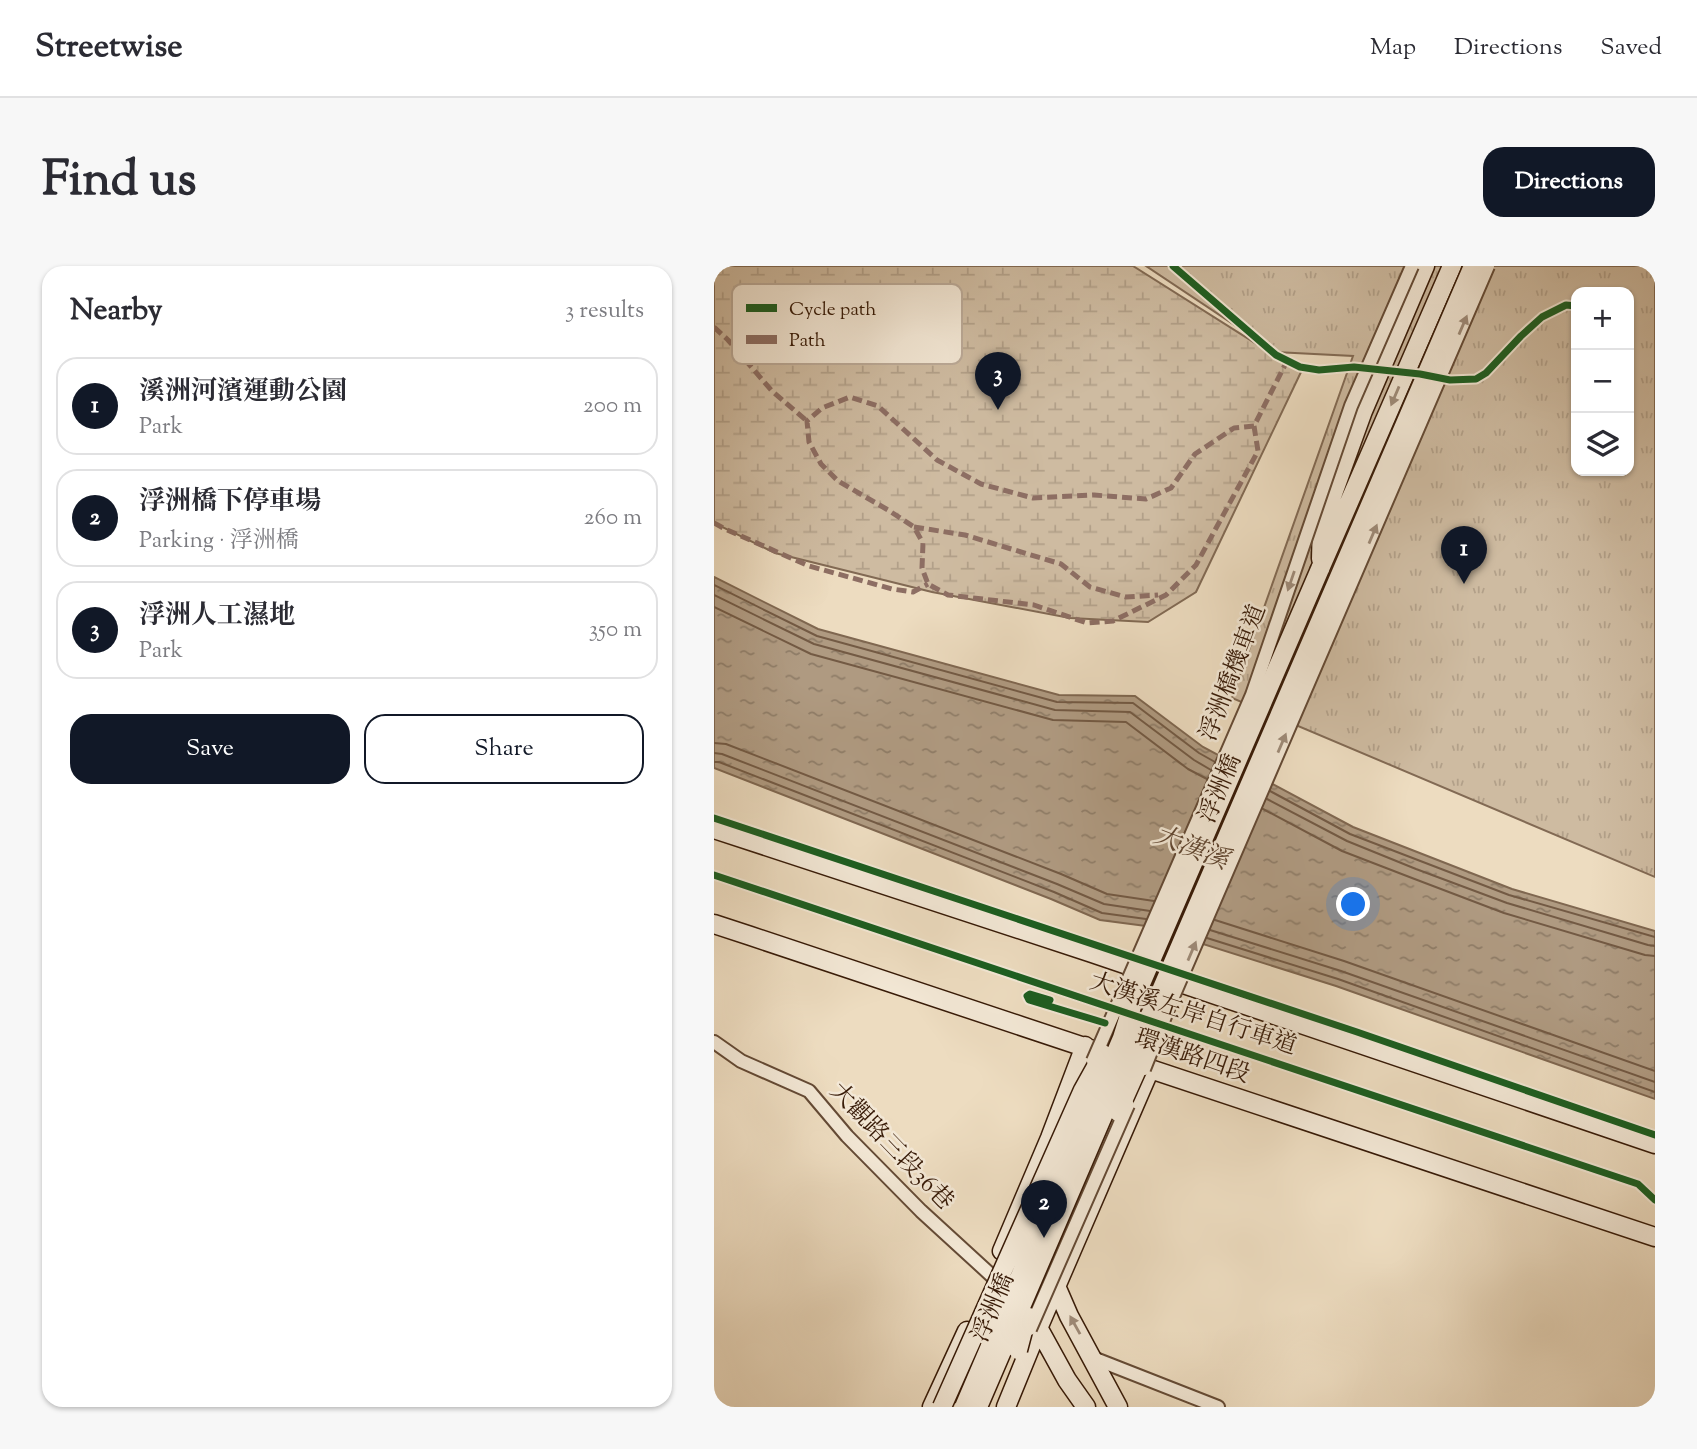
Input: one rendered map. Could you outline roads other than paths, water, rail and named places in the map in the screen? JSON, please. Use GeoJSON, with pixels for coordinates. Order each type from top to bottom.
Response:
{"type":"FeatureCollection","features":[{"type":"Feature","properties":{"kind":"main road","name":"浮洲橋"},"geometry":{"type":"LineString","coordinates":[[1320,569],[1322,524],[1363,411],[1425,266]]}},
{"type":"Feature","properties":{"kind":"main road","name":"浮洲橋"},"geometry":{"type":"LineString","coordinates":[[964,1407],[1122,1038],[1134,1000],[1451,266]]}},
{"type":"Feature","properties":{"kind":"main road","name":"浮洲橋"},"geometry":{"type":"LineString","coordinates":[[978,1407],[1127,1060],[1153,1009],[1473,266]]}},
{"type":"Feature","properties":{"kind":"main road"},"geometry":{"type":"LineString","coordinates":[[714,829],[1105,957],[1655,1144]]}},
{"type":"Feature","properties":{"kind":"main road"},"geometry":{"type":"LineString","coordinates":[[714,911],[733,930]]}},
{"type":"Feature","properties":{"kind":"main road","name":"環漢路四段"},"geometry":{"type":"LineString","coordinates":[[714,924],[1655,1237]]}},
{"type":"Feature","properties":{"kind":"main road"},"geometry":{"type":"LineString","coordinates":[[942,1407],[1083,1090],[1112,1033],[1134,1000]]}},
{"type":"Feature","properties":{"kind":"main road"},"geometry":{"type":"LineString","coordinates":[[993,1407],[1018,1350],[1023,1331],[1139,1065],[1153,1009]]}},
{"type":"Feature","properties":{"kind":"main road"},"geometry":{"type":"LineString","coordinates":[[932,1407],[992,1276],[1085,1046]]}},
{"type":"Feature","properties":{"kind":"main road"},"geometry":{"type":"LineString","coordinates":[[1006,1407],[1150,1069]]}},
{"type":"Feature","properties":{"kind":"main road"},"geometry":{"type":"LineString","coordinates":[[1049,1138],[1056,1128],[1070,1132],[1105,1144],[1111,1159]]}},
{"type":"Feature","properties":{"kind":"main road"},"geometry":{"type":"LineString","coordinates":[[992,1276],[1039,1326],[1067,1380],[1086,1407]]}},
{"type":"Feature","properties":{"kind":"main road"},"geometry":{"type":"LineString","coordinates":[[1056,1286],[1069,1316],[1118,1407]]}},
{"type":"Feature","properties":{"kind":"street","name":"浮洲橋機車道"},"geometry":{"type":"LineString","coordinates":[[1083,1090],[1252,695],[1351,406],[1412,266]]}},
{"type":"Feature","properties":{"kind":"street"},"geometry":{"type":"LineString","coordinates":[[1331,466],[1418,266]]}},
{"type":"Feature","properties":{"kind":"street"},"geometry":{"type":"LineString","coordinates":[[1018,1350],[1028,1333],[1157,1039],[1177,986],[1489,266]]}},
{"type":"Feature","properties":{"kind":"street","name":"大觀路三段36巷"},"geometry":{"type":"LineString","coordinates":[[714,1042],[741,1061],[809,1091],[853,1142],[921,1211],[992,1276]]}},
{"type":"Feature","properties":{"kind":"street"},"geometry":{"type":"LineString","coordinates":[[1093,1359],[1218,1407]]}},
{"type":"Feature","properties":{"kind":"water","name":"大漢溪"},"geometry":{"type":"Polygon","coordinates":[[[714,577],[818,629],[1059,695],[1135,696],[1203,747],[1353,827],[1512,889],[1655,931],[1655,1099],[1336,986],[1146,926],[1100,920],[714,768],[714,577]]]}},
{"type":"Feature","properties":{"kind":"place","name":"浮洲人工濕地"},"geometry":{"type":"Point","coordinates":[998,410]}},
{"type":"Feature","properties":{"kind":"place","name":"溪洲河濱運動公園"},"geometry":{"type":"Point","coordinates":[1464,584]}},
{"type":"Feature","properties":{"kind":"place","name":"浮洲橋下停車場"},"geometry":{"type":"Point","coordinates":[1044,1238]}}]}
